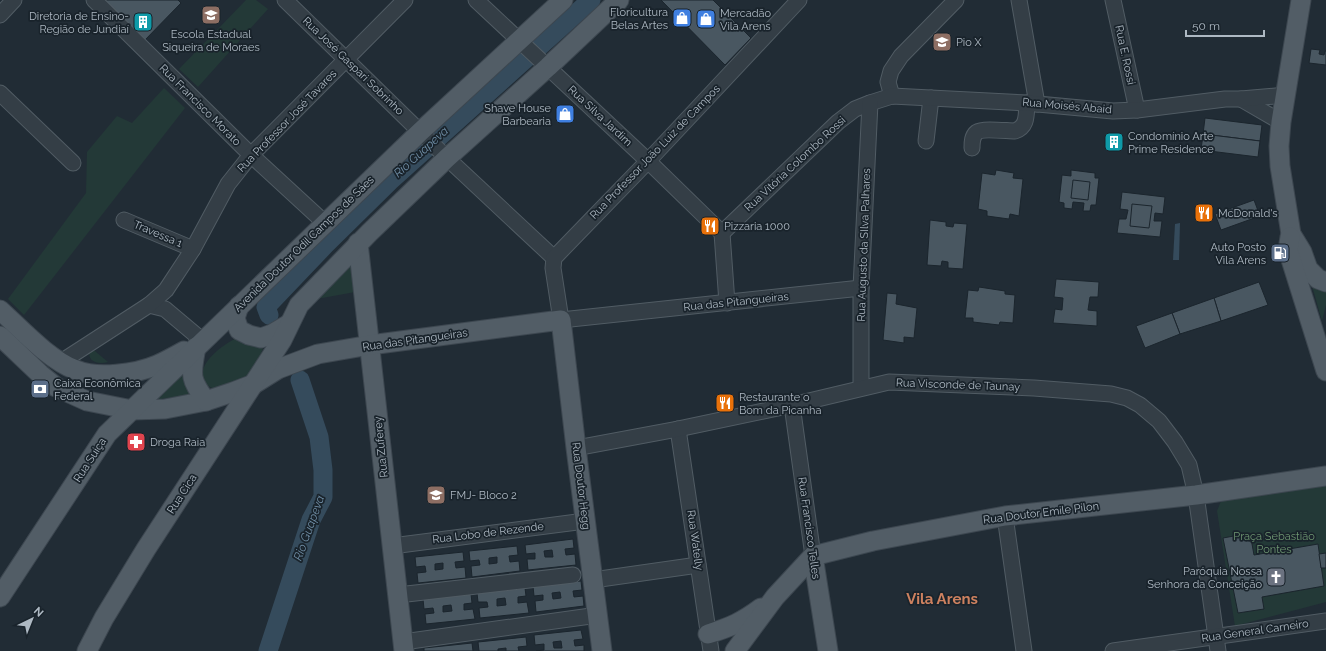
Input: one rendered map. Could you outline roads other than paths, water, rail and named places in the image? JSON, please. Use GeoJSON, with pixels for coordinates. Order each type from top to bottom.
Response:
{"type":"FeatureCollection","features":[{"type":"Feature","properties":{"kind":"main road","name":"Avenida Doutor Odil Campos de Sáes"},"geometry":{"type":"LineString","coordinates":[[199,344],[326,224],[522,44],[563,0]]}},
{"type":"Feature","properties":{"kind":"main road"},"geometry":{"type":"LineString","coordinates":[[239,306],[235,318],[239,330],[260,338],[285,332],[299,306],[444,155],[543,63],[618,0]]}},
{"type":"Feature","properties":{"kind":"main road"},"geometry":{"type":"LineString","coordinates":[[1301,0],[1281,122],[1279,146],[1280,166],[1291,234],[1288,250],[1326,371]]}},
{"type":"Feature","properties":{"kind":"main road"},"geometry":{"type":"LineString","coordinates":[[1291,234],[1302,252],[1308,269],[1322,281]]}},
{"type":"Feature","properties":{"kind":"main road","name":"Rua Zuferey"},"geometry":{"type":"LineString","coordinates":[[358,243],[404,647]]}},
{"type":"Feature","properties":{"kind":"main road"},"geometry":{"type":"LineString","coordinates":[[0,310],[45,350],[61,362],[76,370],[92,375],[127,373],[156,366],[199,344]]}},
{"type":"Feature","properties":{"kind":"main road","name":"Rua das Pitangueiras"},"geometry":{"type":"LineString","coordinates":[[0,336],[56,387],[87,401],[132,410],[165,410],[206,401],[254,384],[278,369],[311,356],[370,345],[561,320]]}},
{"type":"Feature","properties":{"kind":"main road","name":"Rua Doutor Hegg"},"geometry":{"type":"LineString","coordinates":[[561,320],[602,651]]}},
{"type":"Feature","properties":{"kind":"main road","name":"Rua Cica"},"geometry":{"type":"LineString","coordinates":[[88,651],[104,618],[146,549],[254,384],[285,332]]}},
{"type":"Feature","properties":{"kind":"main road"},"geometry":{"type":"LineString","coordinates":[[199,344],[192,377],[197,389],[206,401]]}},
{"type":"Feature","properties":{"kind":"main road","name":"Rua Suiça"},"geometry":{"type":"LineString","coordinates":[[0,597],[107,434],[199,344]]}},
{"type":"Feature","properties":{"kind":"main road"},"geometry":{"type":"LineString","coordinates":[[87,401],[98,414],[107,434]]}},
{"type":"Feature","properties":{"kind":"main road","name":"Rua Doutor Emile Pilon"},"geometry":{"type":"LineString","coordinates":[[813,556],[873,541],[1005,516],[1196,495],[1326,476]]}},
{"type":"Feature","properties":{"kind":"main road"},"geometry":{"type":"LineString","coordinates":[[735,651],[775,597],[813,556]]}},
{"type":"Feature","properties":{"kind":"main road","name":"Rua Francisco Telles"},"geometry":{"type":"LineString","coordinates":[[813,556],[828,651]]}},
{"type":"Feature","properties":{"kind":"main road"},"geometry":{"type":"LineString","coordinates":[[710,643],[729,628],[745,620],[775,597]]}},
{"type":"Feature","properties":{"kind":"street"},"geometry":{"type":"LineString","coordinates":[[0,15],[14,0]]}},
{"type":"Feature","properties":{"kind":"street","name":"Rua Francisco Morato"},"geometry":{"type":"LineString","coordinates":[[94,0],[251,155],[326,224]]}},
{"type":"Feature","properties":{"kind":"street","name":"Rua José Gaspari Sobrinho"},"geometry":{"type":"LineString","coordinates":[[285,0],[444,155]]}},
{"type":"Feature","properties":{"kind":"street","name":"Rua Professor José Tavares"},"geometry":{"type":"LineString","coordinates":[[61,362],[149,306],[166,290],[193,249],[228,184],[251,155],[405,0]]}},
{"type":"Feature","properties":{"kind":"street","name":"Rua Silva Jardim"},"geometry":{"type":"LineString","coordinates":[[476,0],[648,161],[722,233]]}},
{"type":"Feature","properties":{"kind":"street","name":"Rua Professor João Luiz de Campos"},"geometry":{"type":"LineString","coordinates":[[554,258],[648,161],[799,0]]}},
{"type":"Feature","properties":{"kind":"street"},"geometry":{"type":"LineString","coordinates":[[892,96],[888,82],[891,71],[901,56],[956,0]]}},
{"type":"Feature","properties":{"kind":"street"},"geometry":{"type":"LineString","coordinates":[[972,148],[973,138],[977,132],[983,130],[1020,130],[1024,126],[1032,103],[1019,0]]}},
{"type":"Feature","properties":{"kind":"street","name":"Rua E. Rossi"},"geometry":{"type":"LineString","coordinates":[[1113,0],[1137,110]]}},
{"type":"Feature","properties":{"kind":"street"},"geometry":{"type":"LineString","coordinates":[[0,93],[73,163]]}},
{"type":"Feature","properties":{"kind":"street","name":"Rua Moisés Abaid"},"geometry":{"type":"LineString","coordinates":[[892,96],[1032,103],[1113,110],[1137,110],[1225,99],[1286,95]]}},
{"type":"Feature","properties":{"kind":"street","name":"Rua Vitória Colombo Rossi"},"geometry":{"type":"LineString","coordinates":[[722,233],[838,122],[855,109],[892,96]]}},
{"type":"Feature","properties":{"kind":"street"},"geometry":{"type":"LineString","coordinates":[[926,141],[931,98]]}},
{"type":"Feature","properties":{"kind":"street"},"geometry":{"type":"LineString","coordinates":[[1241,99],[1281,122]]}},
{"type":"Feature","properties":{"kind":"street","name":"Rua Augusto da SIlva Palhares"},"geometry":{"type":"LineString","coordinates":[[861,388],[861,288],[870,103]]}},
{"type":"Feature","properties":{"kind":"street"},"geometry":{"type":"LineString","coordinates":[[444,155],[554,258],[552,268],[561,320]]}},
{"type":"Feature","properties":{"kind":"street","name":"Travessa 1"},"geometry":{"type":"LineString","coordinates":[[124,220],[193,249]]}},
{"type":"Feature","properties":{"kind":"street"},"geometry":{"type":"LineString","coordinates":[[722,233],[727,303]]}},
{"type":"Feature","properties":{"kind":"street","name":"Rua das Pitangueiras"},"geometry":{"type":"LineString","coordinates":[[561,320],[861,288]]}},
{"type":"Feature","properties":{"kind":"street"},"geometry":{"type":"LineString","coordinates":[[149,306],[165,309],[199,344]]}},
{"type":"Feature","properties":{"kind":"street","name":"Rua Visconde de Taunay"},"geometry":{"type":"LineString","coordinates":[[576,448],[678,429],[792,405],[889,382],[1034,388],[1111,394],[1127,398],[1140,405],[1159,420],[1189,465],[1196,495],[1217,644]]}},
{"type":"Feature","properties":{"kind":"street","name":"Rua Francisco Telles"},"geometry":{"type":"LineString","coordinates":[[792,405],[813,556]]}},
{"type":"Feature","properties":{"kind":"street","name":"Rua Watelly"},"geometry":{"type":"LineString","coordinates":[[678,429],[710,643]]}},
{"type":"Feature","properties":{"kind":"street"},"geometry":{"type":"LineString","coordinates":[[1005,516],[1024,651]]}},
{"type":"Feature","properties":{"kind":"street","name":"Rua Lobo de Rezende"},"geometry":{"type":"LineString","coordinates":[[392,546],[585,521]]}},
{"type":"Feature","properties":{"kind":"street"},"geometry":{"type":"LineString","coordinates":[[593,580],[698,565]]}},
{"type":"Feature","properties":{"kind":"street"},"geometry":{"type":"LineString","coordinates":[[398,594],[573,575]]}},
{"type":"Feature","properties":{"kind":"street"},"geometry":{"type":"LineString","coordinates":[[404,647],[598,615]]}},
{"type":"Feature","properties":{"kind":"street","name":"Rua General Carneiro"},"geometry":{"type":"LineString","coordinates":[[1113,651],[1217,644],[1326,621]]}},
{"type":"Feature","properties":{"kind":"water"},"geometry":{"type":"Polygon","coordinates":[[[1180,223],[1179,260],[1173,260],[1175,224],[1180,223]]]}},
{"type":"Feature","properties":{"kind":"waterway","name":"Rio Guapeva"},"geometry":{"type":"LineString","coordinates":[[269,315],[266,307],[326,244],[390,181],[591,0]]}},
{"type":"Feature","properties":{"kind":"waterway","name":"Rio Guapeva"},"geometry":{"type":"LineString","coordinates":[[268,651],[311,520],[323,497],[323,470],[319,437],[300,380]]}},
{"type":"Feature","properties":{"kind":"place","name":"Escola Estadual Siqueira de Moraes"},"geometry":{"type":"Point","coordinates":[211,15]}},
{"type":"Feature","properties":{"kind":"place","name":"Floricultura Belas Artes"},"geometry":{"type":"Point","coordinates":[682,18]}},
{"type":"Feature","properties":{"kind":"place","name":"Mercadão Vila Arens"},"geometry":{"type":"Point","coordinates":[706,19]}},
{"type":"Feature","properties":{"kind":"place","name":"Diretoria de Ensino- Região de Jundiaí"},"geometry":{"type":"Point","coordinates":[143,22]}},
{"type":"Feature","properties":{"kind":"place","name":"Pio X"},"geometry":{"type":"Point","coordinates":[942,42]}},
{"type":"Feature","properties":{"kind":"place","name":"Shave House Barbearia"},"geometry":{"type":"Point","coordinates":[565,114]}},
{"type":"Feature","properties":{"kind":"place","name":"Condomínio Arte Prime Residence"},"geometry":{"type":"Point","coordinates":[1114,142]}},
{"type":"Feature","properties":{"kind":"place","name":"McDonald's"},"geometry":{"type":"Point","coordinates":[1204,213]}},
{"type":"Feature","properties":{"kind":"place","name":"Pizzaria 1000"},"geometry":{"type":"Point","coordinates":[710,226]}},
{"type":"Feature","properties":{"kind":"place","name":"Auto Posto Vila Arens"},"geometry":{"type":"Point","coordinates":[1280,253]}},
{"type":"Feature","properties":{"kind":"place","name":"Caixa Econômica Federal"},"geometry":{"type":"Point","coordinates":[40,389]}},
{"type":"Feature","properties":{"kind":"place","name":"Restaurante o Bom da Picanha"},"geometry":{"type":"Point","coordinates":[725,403]}},
{"type":"Feature","properties":{"kind":"place","name":"Droga Raia"},"geometry":{"type":"Point","coordinates":[136,442]}},
{"type":"Feature","properties":{"kind":"place","name":"FMJ- Bloco 2"},"geometry":{"type":"Point","coordinates":[436,495]}},
{"type":"Feature","properties":{"kind":"place","name":"Paróquia Nossa Senhora da Conceição"},"geometry":{"type":"Point","coordinates":[1276,577]}},
{"type":"Feature","properties":{"kind":"district","name":"Vila Arens"},"geometry":{"type":"Point","coordinates":[942,599]}},
{"type":"Feature","properties":{"kind":"park label","name":"Praça Sebastião Pontes"},"geometry":{"type":"Point","coordinates":[1274,542]}}]}
